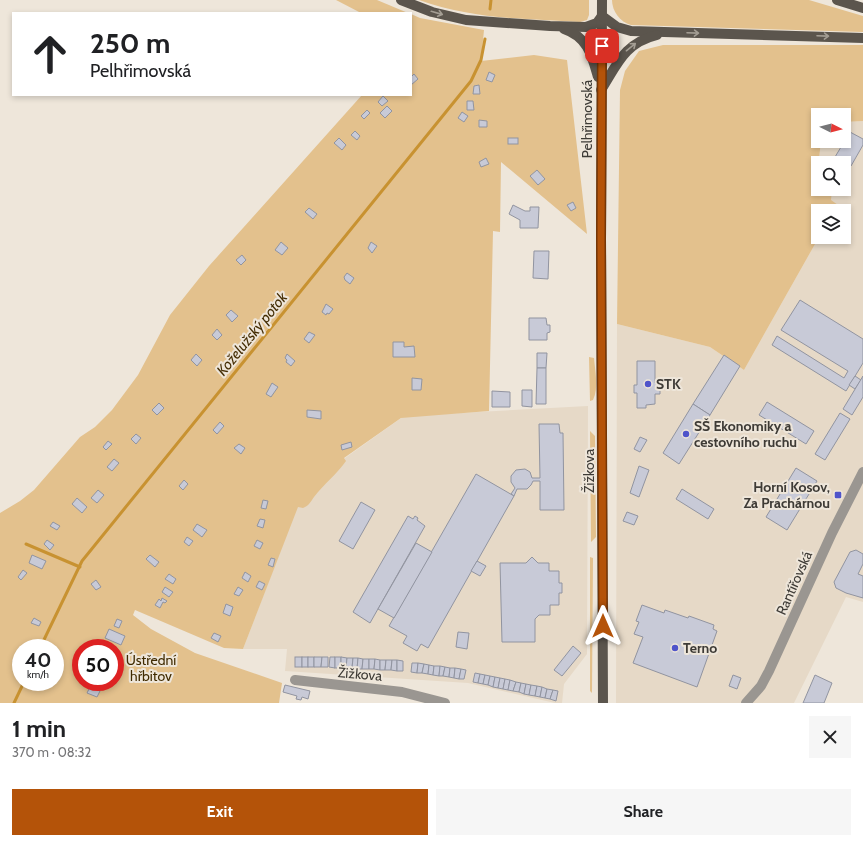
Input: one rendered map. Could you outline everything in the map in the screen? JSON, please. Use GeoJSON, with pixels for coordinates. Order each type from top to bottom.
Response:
{"type":"FeatureCollection","features":[{"type":"Feature","properties":{"kind":"main road"},"geometry":{"type":"LineString","coordinates":[[401,0],[428,11],[454,18],[492,23],[586,27],[597,23],[602,16],[610,23],[624,29],[669,32],[863,38]]}},
{"type":"Feature","properties":{"kind":"main road","name":"Pelhřimovská"},"geometry":{"type":"LineString","coordinates":[[601,239],[602,0]]}},
{"type":"Feature","properties":{"kind":"main road"},"geometry":{"type":"LineString","coordinates":[[837,0],[863,8]]}},
{"type":"Feature","properties":{"kind":"main road"},"geometry":{"type":"LineString","coordinates":[[550,26],[571,31],[584,40],[592,56],[601,90]]}},
{"type":"Feature","properties":{"kind":"main road"},"geometry":{"type":"LineString","coordinates":[[601,90],[620,58],[632,45],[648,37],[669,32]]}},
{"type":"Feature","properties":{"kind":"main road","name":"Žižkova"},"geometry":{"type":"LineString","coordinates":[[601,239],[603,703]]}},
{"type":"Feature","properties":{"kind":"street","name":"Rantířovská"},"geometry":{"type":"LineString","coordinates":[[746,703],[761,686],[769,671],[832,533],[863,472]]}},
{"type":"Feature","properties":{"kind":"street","name":"Žižkova"},"geometry":{"type":"LineString","coordinates":[[295,680],[330,686],[402,692],[445,703]]}},
{"type":"Feature","properties":{"kind":"shaded area"},"geometry":{"type":"Polygon","coordinates":[[[863,121],[863,602],[846,597],[794,703],[616,703],[617,324],[710,347],[744,370],[815,244],[851,244],[851,204],[836,204],[830,200],[831,196],[851,196],[851,156],[819,156],[820,148],[851,148],[851,122],[863,121]]]}},
{"type":"Feature","properties":{"kind":"shaded area"},"geometry":{"type":"Polygon","coordinates":[[[588,406],[587,654],[564,684],[562,703],[555,703],[468,683],[285,671],[287,649],[243,649],[301,497],[310,483],[404,416],[588,406]]]}},
{"type":"Feature","properties":{"kind":"green space"},"geometry":{"type":"Polygon","coordinates":[[[336,0],[377,0],[406,12],[359,12],[336,0]]]}},
{"type":"Feature","properties":{"kind":"green space"},"geometry":{"type":"Polygon","coordinates":[[[419,0],[589,0],[589,15],[587,20],[580,22],[519,19],[479,15],[458,11],[419,0]]]}},
{"type":"Feature","properties":{"kind":"green space"},"geometry":{"type":"Polygon","coordinates":[[[612,0],[809,0],[863,16],[863,32],[631,25],[627,24],[617,16],[613,8],[612,0]]]}},
{"type":"Feature","properties":{"kind":"green space","name":"Ústřední hřbitov"},"geometry":{"type":"Polygon","coordinates":[[[412,14],[420,18],[484,30],[481,61],[534,55],[567,60],[587,234],[501,162],[500,232],[493,231],[489,411],[401,418],[344,458],[346,461],[308,505],[303,508],[298,507],[243,649],[224,648],[135,610],[133,615],[151,629],[195,653],[282,683],[279,703],[0,703],[0,513],[20,501],[34,490],[80,437],[95,427],[112,410],[138,375],[170,315],[209,266],[361,96],[412,96],[412,14]]]}},
{"type":"Feature","properties":{"kind":"green space"},"geometry":{"type":"Polygon","coordinates":[[[663,45],[863,45],[863,121],[851,122],[851,108],[811,108],[811,148],[820,148],[819,156],[811,156],[811,196],[831,196],[831,200],[837,204],[811,204],[811,244],[815,244],[744,370],[710,347],[617,324],[620,90],[625,71],[639,51],[663,45]]]}},
{"type":"Feature","properties":{"kind":"green space"},"geometry":{"type":"Polygon","coordinates":[[[589,357],[594,358],[596,379],[595,395],[593,400],[590,401],[589,357]]]}},
{"type":"Feature","properties":{"kind":"green space"},"geometry":{"type":"Polygon","coordinates":[[[590,431],[595,436],[596,537],[591,542],[590,431]]]}},
{"type":"Feature","properties":{"kind":"green space"},"geometry":{"type":"Polygon","coordinates":[[[590,557],[593,558],[592,693],[590,691],[590,557]]]}},
{"type":"Feature","properties":{"kind":"building"},"geometry":{"type":"Polygon","coordinates":[[[489,72],[495,75],[492,82],[486,80],[489,72]]]}},
{"type":"Feature","properties":{"kind":"building"},"geometry":{"type":"Polygon","coordinates":[[[414,74],[418,79],[412,84],[412,76],[414,74]]]}},
{"type":"Feature","properties":{"kind":"building"},"geometry":{"type":"Polygon","coordinates":[[[479,85],[480,94],[473,94],[474,86],[479,85]]]}},
{"type":"Feature","properties":{"kind":"building"},"geometry":{"type":"Polygon","coordinates":[[[383,96],[388,101],[382,106],[378,102],[383,96]]]}},
{"type":"Feature","properties":{"kind":"building"},"geometry":{"type":"Polygon","coordinates":[[[467,101],[473,101],[474,110],[467,110],[467,101]]]}},
{"type":"Feature","properties":{"kind":"building"},"geometry":{"type":"Polygon","coordinates":[[[387,106],[392,111],[385,118],[380,113],[387,106]]]}},
{"type":"Feature","properties":{"kind":"building"},"geometry":{"type":"Polygon","coordinates":[[[367,110],[370,113],[364,119],[361,116],[367,110]]]}},
{"type":"Feature","properties":{"kind":"building"},"geometry":{"type":"Polygon","coordinates":[[[462,112],[468,116],[464,122],[458,118],[462,112]]]}},
{"type":"Feature","properties":{"kind":"building"},"geometry":{"type":"Polygon","coordinates":[[[479,120],[487,121],[487,127],[479,127],[479,120]]]}},
{"type":"Feature","properties":{"kind":"building"},"geometry":{"type":"Polygon","coordinates":[[[355,131],[360,136],[357,140],[351,135],[355,131]]]}},
{"type":"Feature","properties":{"kind":"building"},"geometry":{"type":"Polygon","coordinates":[[[851,133],[863,139],[863,145],[851,166],[851,156],[836,156],[840,148],[851,148],[851,133]]]}},
{"type":"Feature","properties":{"kind":"building"},"geometry":{"type":"Polygon","coordinates":[[[339,138],[346,145],[342,150],[334,143],[339,138]]]}},
{"type":"Feature","properties":{"kind":"building"},"geometry":{"type":"Polygon","coordinates":[[[508,138],[518,138],[518,144],[508,144],[508,138]]]}},
{"type":"Feature","properties":{"kind":"building"},"geometry":{"type":"Polygon","coordinates":[[[486,158],[489,164],[481,167],[479,162],[486,158]]]}},
{"type":"Feature","properties":{"kind":"building"},"geometry":{"type":"Polygon","coordinates":[[[537,170],[545,179],[538,185],[530,176],[537,170]]]}},
{"type":"Feature","properties":{"kind":"building"},"geometry":{"type":"Polygon","coordinates":[[[573,202],[576,208],[571,211],[567,205],[573,202]]]}},
{"type":"Feature","properties":{"kind":"building"},"geometry":{"type":"Polygon","coordinates":[[[513,205],[525,211],[530,211],[530,207],[539,207],[538,228],[520,228],[520,220],[509,214],[513,205]]]}},
{"type":"Feature","properties":{"kind":"building"},"geometry":{"type":"Polygon","coordinates":[[[309,208],[317,214],[313,219],[305,212],[309,208]]]}},
{"type":"Feature","properties":{"kind":"building"},"geometry":{"type":"Polygon","coordinates":[[[281,242],[288,248],[282,255],[275,250],[281,242]]]}},
{"type":"Feature","properties":{"kind":"building"},"geometry":{"type":"Polygon","coordinates":[[[371,242],[377,246],[372,253],[368,248],[371,242]]]}},
{"type":"Feature","properties":{"kind":"building"},"geometry":{"type":"Polygon","coordinates":[[[534,251],[549,251],[548,279],[533,278],[534,251]]]}},
{"type":"Feature","properties":{"kind":"building"},"geometry":{"type":"Polygon","coordinates":[[[242,255],[246,260],[241,265],[236,260],[242,255]]]}},
{"type":"Feature","properties":{"kind":"building"},"geometry":{"type":"Polygon","coordinates":[[[347,273],[354,278],[350,284],[344,277],[347,273]]]}},
{"type":"Feature","properties":{"kind":"building"},"geometry":{"type":"Polygon","coordinates":[[[800,300],[863,339],[863,363],[846,391],[772,345],[777,336],[844,378],[848,371],[781,330],[800,300]]]}},
{"type":"Feature","properties":{"kind":"building"},"geometry":{"type":"Polygon","coordinates":[[[326,304],[333,309],[326,315],[322,312],[326,304]]]}},
{"type":"Feature","properties":{"kind":"building"},"geometry":{"type":"Polygon","coordinates":[[[231,310],[238,316],[232,322],[226,315],[231,310]]]}},
{"type":"Feature","properties":{"kind":"building"},"geometry":{"type":"Polygon","coordinates":[[[529,318],[546,318],[547,325],[550,325],[550,332],[547,333],[547,340],[529,340],[529,318]]]}},
{"type":"Feature","properties":{"kind":"building"},"geometry":{"type":"Polygon","coordinates":[[[217,329],[222,335],[217,340],[212,335],[217,329]]]}},
{"type":"Feature","properties":{"kind":"building"},"geometry":{"type":"Polygon","coordinates":[[[309,332],[315,335],[309,343],[304,339],[309,332]]]}},
{"type":"Feature","properties":{"kind":"building"},"geometry":{"type":"Polygon","coordinates":[[[393,342],[404,342],[404,347],[414,346],[415,357],[393,357],[393,342]]]}},
{"type":"Feature","properties":{"kind":"building"},"geometry":{"type":"Polygon","coordinates":[[[537,353],[547,353],[546,368],[537,368],[537,353]]]}},
{"type":"Feature","properties":{"kind":"building"},"geometry":{"type":"Polygon","coordinates":[[[196,354],[202,360],[197,366],[191,360],[196,354]]]}},
{"type":"Feature","properties":{"kind":"building"},"geometry":{"type":"Polygon","coordinates":[[[287,354],[295,361],[291,366],[286,362],[287,360],[285,358],[287,354]]]}},
{"type":"Feature","properties":{"kind":"building"},"geometry":{"type":"Polygon","coordinates":[[[724,355],[740,366],[710,415],[693,404],[724,355]]]}},
{"type":"Feature","properties":{"kind":"building","name":"STK"},"geometry":{"type":"Polygon","coordinates":[[[637,361],[655,361],[655,383],[660,383],[660,394],[655,394],[655,404],[646,405],[646,408],[637,408],[637,393],[634,393],[634,385],[637,385],[637,361]]]}},
{"type":"Feature","properties":{"kind":"building"},"geometry":{"type":"Polygon","coordinates":[[[537,368],[546,368],[546,404],[536,404],[537,368]]]}},
{"type":"Feature","properties":{"kind":"building"},"geometry":{"type":"Polygon","coordinates":[[[855,376],[861,380],[855,389],[849,385],[855,376]]]}},
{"type":"Feature","properties":{"kind":"building"},"geometry":{"type":"Polygon","coordinates":[[[863,376],[863,397],[852,415],[843,409],[863,376]]]}},
{"type":"Feature","properties":{"kind":"building"},"geometry":{"type":"Polygon","coordinates":[[[412,378],[422,379],[421,390],[412,390],[412,378]]]}},
{"type":"Feature","properties":{"kind":"building"},"geometry":{"type":"Polygon","coordinates":[[[272,383],[278,387],[271,397],[266,394],[272,383]]]}},
{"type":"Feature","properties":{"kind":"building"},"geometry":{"type":"Polygon","coordinates":[[[522,390],[532,390],[532,407],[522,406],[522,390]]]}},
{"type":"Feature","properties":{"kind":"building"},"geometry":{"type":"Polygon","coordinates":[[[492,391],[510,392],[510,407],[492,407],[492,391]]]}},
{"type":"Feature","properties":{"kind":"building"},"geometry":{"type":"Polygon","coordinates":[[[767,402],[814,431],[806,444],[759,415],[767,402]]]}},
{"type":"Feature","properties":{"kind":"building"},"geometry":{"type":"Polygon","coordinates":[[[159,403],[164,408],[157,415],[152,410],[159,403]]]}},
{"type":"Feature","properties":{"kind":"building","name":"SŠ Ekonomiky a cestovního ruchu"},"geometry":{"type":"Polygon","coordinates":[[[693,404],[710,415],[679,464],[663,453],[693,404]]]}},
{"type":"Feature","properties":{"kind":"building"},"geometry":{"type":"Polygon","coordinates":[[[307,410],[321,411],[321,419],[307,417],[307,410]]]}},
{"type":"Feature","properties":{"kind":"building"},"geometry":{"type":"Polygon","coordinates":[[[840,413],[850,419],[825,460],[815,454],[840,413]]]}},
{"type":"Feature","properties":{"kind":"building"},"geometry":{"type":"Polygon","coordinates":[[[220,422],[224,426],[217,434],[213,430],[220,422]]]}},
{"type":"Feature","properties":{"kind":"building"},"geometry":{"type":"Polygon","coordinates":[[[539,424],[559,424],[560,433],[563,433],[564,510],[540,510],[540,481],[533,481],[527,489],[517,489],[514,496],[511,494],[515,488],[511,482],[511,476],[516,470],[525,469],[530,472],[532,478],[540,478],[539,424]]]}},
{"type":"Feature","properties":{"kind":"building"},"geometry":{"type":"Polygon","coordinates":[[[136,434],[141,438],[136,444],[131,439],[136,434]]]}},
{"type":"Feature","properties":{"kind":"building"},"geometry":{"type":"Polygon","coordinates":[[[640,437],[647,440],[640,452],[634,449],[640,437]]]}},
{"type":"Feature","properties":{"kind":"building"},"geometry":{"type":"Polygon","coordinates":[[[108,441],[112,444],[106,450],[103,447],[108,441]]]}},
{"type":"Feature","properties":{"kind":"building"},"geometry":{"type":"Polygon","coordinates":[[[351,442],[352,447],[342,450],[341,445],[351,442]]]}},
{"type":"Feature","properties":{"kind":"building"},"geometry":{"type":"Polygon","coordinates":[[[239,444],[245,448],[241,454],[234,448],[239,444]]]}},
{"type":"Feature","properties":{"kind":"building"},"geometry":{"type":"Polygon","coordinates":[[[114,459],[119,463],[112,471],[107,467],[114,459]]]}},
{"type":"Feature","properties":{"kind":"building"},"geometry":{"type":"Polygon","coordinates":[[[639,466],[649,470],[639,497],[630,493],[639,466]]]}},
{"type":"Feature","properties":{"kind":"building"},"geometry":{"type":"Polygon","coordinates":[[[796,468],[817,481],[787,530],[766,517],[796,468]]]}},
{"type":"Feature","properties":{"kind":"building"},"geometry":{"type":"Polygon","coordinates":[[[476,474],[514,496],[428,648],[421,644],[417,651],[403,643],[407,636],[389,626],[476,474]]]}},
{"type":"Feature","properties":{"kind":"building"},"geometry":{"type":"Polygon","coordinates":[[[184,480],[188,484],[183,490],[179,486],[184,480]]]}},
{"type":"Feature","properties":{"kind":"building"},"geometry":{"type":"Polygon","coordinates":[[[682,489],[714,509],[708,519],[676,499],[682,489]]]}},
{"type":"Feature","properties":{"kind":"building"},"geometry":{"type":"Polygon","coordinates":[[[98,490],[104,495],[97,503],[91,498],[98,490]]]}},
{"type":"Feature","properties":{"kind":"building"},"geometry":{"type":"Polygon","coordinates":[[[77,498],[87,507],[82,513],[72,504],[77,498]]]}},
{"type":"Feature","properties":{"kind":"building"},"geometry":{"type":"Polygon","coordinates":[[[263,500],[268,501],[266,509],[261,508],[263,500]]]}},
{"type":"Feature","properties":{"kind":"building"},"geometry":{"type":"Polygon","coordinates":[[[361,502],[375,510],[353,549],[339,541],[361,502]]]}},
{"type":"Feature","properties":{"kind":"building"},"geometry":{"type":"Polygon","coordinates":[[[627,512],[638,516],[634,525],[623,521],[627,512]]]}},
{"type":"Feature","properties":{"kind":"building"},"geometry":{"type":"Polygon","coordinates":[[[408,516],[413,519],[415,516],[418,518],[417,520],[425,526],[370,623],[353,612],[408,516]]]}},
{"type":"Feature","properties":{"kind":"building"},"geometry":{"type":"Polygon","coordinates":[[[260,519],[265,520],[263,528],[257,526],[260,519]]]}},
{"type":"Feature","properties":{"kind":"building"},"geometry":{"type":"Polygon","coordinates":[[[53,522],[60,526],[57,530],[50,526],[53,522]]]}},
{"type":"Feature","properties":{"kind":"building"},"geometry":{"type":"Polygon","coordinates":[[[197,524],[207,530],[202,537],[193,530],[197,524]]]}},
{"type":"Feature","properties":{"kind":"building"},"geometry":{"type":"Polygon","coordinates":[[[187,537],[193,541],[189,546],[184,542],[187,537]]]}},
{"type":"Feature","properties":{"kind":"building"},"geometry":{"type":"Polygon","coordinates":[[[47,540],[54,545],[50,550],[44,544],[47,540]]]}},
{"type":"Feature","properties":{"kind":"building"},"geometry":{"type":"Polygon","coordinates":[[[257,540],[263,543],[260,549],[254,546],[257,540]]]}},
{"type":"Feature","properties":{"kind":"building"},"geometry":{"type":"Polygon","coordinates":[[[416,543],[432,552],[394,618],[378,609],[416,543]]]}},
{"type":"Feature","properties":{"kind":"building"},"geometry":{"type":"Polygon","coordinates":[[[856,550],[863,554],[863,564],[858,574],[863,576],[863,598],[846,593],[836,588],[834,582],[850,552],[856,550]]]}},
{"type":"Feature","properties":{"kind":"building"},"geometry":{"type":"Polygon","coordinates":[[[32,555],[46,561],[42,569],[29,563],[32,555]]]}},
{"type":"Feature","properties":{"kind":"building"},"geometry":{"type":"Polygon","coordinates":[[[150,555],[159,562],[155,567],[146,559],[150,555]]]}},
{"type":"Feature","properties":{"kind":"building"},"geometry":{"type":"Polygon","coordinates":[[[532,557],[538,563],[549,563],[549,571],[559,571],[559,583],[562,583],[562,593],[559,593],[559,605],[550,605],[550,615],[539,615],[535,619],[535,642],[502,642],[500,563],[526,563],[532,557]]]}},
{"type":"Feature","properties":{"kind":"building"},"geometry":{"type":"Polygon","coordinates":[[[271,558],[275,559],[273,567],[268,565],[271,558]]]}},
{"type":"Feature","properties":{"kind":"building"},"geometry":{"type":"Polygon","coordinates":[[[477,561],[486,566],[480,576],[471,571],[477,561]]]}},
{"type":"Feature","properties":{"kind":"building"},"geometry":{"type":"Polygon","coordinates":[[[23,570],[27,573],[21,580],[18,577],[23,570]]]}},
{"type":"Feature","properties":{"kind":"building"},"geometry":{"type":"Polygon","coordinates":[[[245,572],[251,576],[248,582],[242,578],[245,572]]]}},
{"type":"Feature","properties":{"kind":"building"},"geometry":{"type":"Polygon","coordinates":[[[169,574],[176,579],[173,584],[165,579],[169,574]]]}},
{"type":"Feature","properties":{"kind":"building"},"geometry":{"type":"Polygon","coordinates":[[[96,580],[101,587],[96,590],[91,584],[96,580]]]}},
{"type":"Feature","properties":{"kind":"building"},"geometry":{"type":"Polygon","coordinates":[[[259,581],[265,584],[262,590],[256,587],[259,581]]]}},
{"type":"Feature","properties":{"kind":"building"},"geometry":{"type":"Polygon","coordinates":[[[165,587],[173,592],[169,597],[162,592],[165,587]]]}},
{"type":"Feature","properties":{"kind":"building"},"geometry":{"type":"Polygon","coordinates":[[[238,587],[243,590],[239,596],[234,594],[238,587]]]}},
{"type":"Feature","properties":{"kind":"building"},"geometry":{"type":"Polygon","coordinates":[[[162,598],[167,601],[165,603],[163,602],[160,608],[155,605],[159,599],[161,601],[162,598]]]}},
{"type":"Feature","properties":{"kind":"building"},"geometry":{"type":"Polygon","coordinates":[[[226,604],[233,607],[230,616],[223,613],[226,604]]]}},
{"type":"Feature","properties":{"kind":"building","name":"Terno"},"geometry":{"type":"Polygon","coordinates":[[[642,605],[664,613],[665,610],[688,618],[689,616],[714,625],[713,629],[717,631],[697,687],[633,663],[643,637],[634,634],[639,622],[636,621],[642,605]]]}},
{"type":"Feature","properties":{"kind":"building"},"geometry":{"type":"Polygon","coordinates":[[[34,618],[41,622],[39,626],[31,623],[34,618]]]}},
{"type":"Feature","properties":{"kind":"building"},"geometry":{"type":"Polygon","coordinates":[[[117,619],[122,621],[119,628],[114,626],[117,619]]]}},
{"type":"Feature","properties":{"kind":"building"},"geometry":{"type":"Polygon","coordinates":[[[109,629],[125,636],[124,639],[105,638],[109,629]]]}},
{"type":"Feature","properties":{"kind":"building"},"geometry":{"type":"Polygon","coordinates":[[[458,632],[469,633],[467,649],[456,647],[458,632]]]}},
{"type":"Feature","properties":{"kind":"building"},"geometry":{"type":"Polygon","coordinates":[[[214,633],[221,636],[218,642],[211,638],[214,633]]]}},
{"type":"Feature","properties":{"kind":"building"},"geometry":{"type":"Polygon","coordinates":[[[573,646],[581,653],[562,676],[554,670],[573,646]]]}},
{"type":"Feature","properties":{"kind":"building"},"geometry":{"type":"Polygon","coordinates":[[[295,657],[302,657],[302,667],[295,667],[295,657]]]}},
{"type":"Feature","properties":{"kind":"building"},"geometry":{"type":"Polygon","coordinates":[[[302,657],[308,657],[308,667],[302,667],[302,657]]]}},
{"type":"Feature","properties":{"kind":"building"},"geometry":{"type":"Polygon","coordinates":[[[308,657],[314,657],[314,667],[308,667],[308,657]]]}},
{"type":"Feature","properties":{"kind":"building"},"geometry":{"type":"Polygon","coordinates":[[[314,657],[322,657],[321,667],[314,667],[314,657]]]}},
{"type":"Feature","properties":{"kind":"building"},"geometry":{"type":"Polygon","coordinates":[[[322,657],[328,657],[328,667],[321,667],[322,657]]]}},
{"type":"Feature","properties":{"kind":"building"},"geometry":{"type":"Polygon","coordinates":[[[330,657],[335,657],[335,668],[329,667],[330,657]]]}},
{"type":"Feature","properties":{"kind":"building"},"geometry":{"type":"Polygon","coordinates":[[[335,657],[341,657],[341,668],[335,668],[335,657]]]}},
{"type":"Feature","properties":{"kind":"building"},"geometry":{"type":"Polygon","coordinates":[[[341,657],[347,658],[346,668],[341,668],[341,657]]]}},
{"type":"Feature","properties":{"kind":"building"},"geometry":{"type":"Polygon","coordinates":[[[347,658],[353,658],[352,668],[346,668],[347,658]]]}},
{"type":"Feature","properties":{"kind":"building"},"geometry":{"type":"Polygon","coordinates":[[[353,658],[358,658],[357,669],[352,668],[353,658]]]}},
{"type":"Feature","properties":{"kind":"building"},"geometry":{"type":"Polygon","coordinates":[[[358,658],[363,659],[362,669],[357,669],[358,658]]]}},
{"type":"Feature","properties":{"kind":"building"},"geometry":{"type":"Polygon","coordinates":[[[363,659],[369,659],[369,669],[362,669],[363,659]]]}},
{"type":"Feature","properties":{"kind":"building"},"geometry":{"type":"Polygon","coordinates":[[[369,659],[375,659],[374,669],[369,669],[369,659]]]}},
{"type":"Feature","properties":{"kind":"building"},"geometry":{"type":"Polygon","coordinates":[[[375,659],[380,660],[380,670],[374,669],[375,659]]]}},
{"type":"Feature","properties":{"kind":"building"},"geometry":{"type":"Polygon","coordinates":[[[380,660],[386,660],[385,670],[380,670],[380,660]]]}},
{"type":"Feature","properties":{"kind":"building"},"geometry":{"type":"Polygon","coordinates":[[[386,660],[392,660],[391,670],[385,670],[386,660]]]}},
{"type":"Feature","properties":{"kind":"building"},"geometry":{"type":"Polygon","coordinates":[[[392,660],[397,660],[397,671],[391,670],[392,660]]]}},
{"type":"Feature","properties":{"kind":"building"},"geometry":{"type":"Polygon","coordinates":[[[397,660],[403,661],[403,671],[397,671],[397,660]]]}},
{"type":"Feature","properties":{"kind":"building"},"geometry":{"type":"Polygon","coordinates":[[[412,663],[418,663],[417,673],[411,672],[412,663]]]}},
{"type":"Feature","properties":{"kind":"building"},"geometry":{"type":"Polygon","coordinates":[[[418,663],[424,664],[422,673],[417,673],[418,663]]]}},
{"type":"Feature","properties":{"kind":"building"},"geometry":{"type":"Polygon","coordinates":[[[424,664],[429,665],[428,674],[422,673],[424,664]]]}},
{"type":"Feature","properties":{"kind":"building"},"geometry":{"type":"Polygon","coordinates":[[[429,665],[434,666],[433,675],[428,674],[429,665]]]}},
{"type":"Feature","properties":{"kind":"building"},"geometry":{"type":"Polygon","coordinates":[[[434,666],[440,666],[439,676],[433,675],[434,666]]]}},
{"type":"Feature","properties":{"kind":"building"},"geometry":{"type":"Polygon","coordinates":[[[440,666],[445,667],[443,676],[439,676],[440,666]]]}},
{"type":"Feature","properties":{"kind":"building"},"geometry":{"type":"Polygon","coordinates":[[[445,667],[450,668],[449,677],[443,676],[445,667]]]}},
{"type":"Feature","properties":{"kind":"building"},"geometry":{"type":"Polygon","coordinates":[[[450,668],[455,668],[454,678],[449,677],[450,668]]]}},
{"type":"Feature","properties":{"kind":"building"},"geometry":{"type":"Polygon","coordinates":[[[455,668],[461,669],[459,679],[454,678],[455,668]]]}},
{"type":"Feature","properties":{"kind":"building"},"geometry":{"type":"Polygon","coordinates":[[[461,669],[466,670],[464,679],[459,679],[461,669]]]}},
{"type":"Feature","properties":{"kind":"building"},"geometry":{"type":"Polygon","coordinates":[[[475,673],[480,674],[478,683],[473,682],[475,673]]]}},
{"type":"Feature","properties":{"kind":"building"},"geometry":{"type":"Polygon","coordinates":[[[480,674],[485,675],[483,684],[478,683],[480,674]]]}},
{"type":"Feature","properties":{"kind":"building"},"geometry":{"type":"Polygon","coordinates":[[[485,675],[490,676],[488,685],[483,684],[485,675]]]}},
{"type":"Feature","properties":{"kind":"building"},"geometry":{"type":"Polygon","coordinates":[[[733,675],[741,678],[737,689],[729,686],[733,675]]]}},
{"type":"Feature","properties":{"kind":"building"},"geometry":{"type":"Polygon","coordinates":[[[815,675],[832,683],[824,703],[803,703],[815,675]]]}},
{"type":"Feature","properties":{"kind":"building"},"geometry":{"type":"Polygon","coordinates":[[[490,676],[495,677],[493,687],[488,685],[490,676]]]}},
{"type":"Feature","properties":{"kind":"building"},"geometry":{"type":"Polygon","coordinates":[[[495,677],[500,678],[498,688],[493,687],[495,677]]]}},
{"type":"Feature","properties":{"kind":"building"},"geometry":{"type":"Polygon","coordinates":[[[500,678],[505,679],[503,689],[498,688],[500,678]]]}},
{"type":"Feature","properties":{"kind":"building"},"geometry":{"type":"Polygon","coordinates":[[[505,679],[510,680],[508,690],[503,689],[505,679]]]}},
{"type":"Feature","properties":{"kind":"building"},"geometry":{"type":"Polygon","coordinates":[[[510,680],[516,682],[513,691],[508,690],[510,680]]]}},
{"type":"Feature","properties":{"kind":"building"},"geometry":{"type":"Polygon","coordinates":[[[516,682],[521,683],[519,692],[513,691],[516,682]]]}},
{"type":"Feature","properties":{"kind":"building"},"geometry":{"type":"Polygon","coordinates":[[[521,683],[526,684],[524,694],[519,692],[521,683]]]}},
{"type":"Feature","properties":{"kind":"building"},"geometry":{"type":"Polygon","coordinates":[[[526,684],[531,685],[529,695],[524,694],[526,684]]]}},
{"type":"Feature","properties":{"kind":"building"},"geometry":{"type":"Polygon","coordinates":[[[285,685],[310,691],[308,699],[302,697],[301,700],[296,699],[297,696],[283,692],[285,685]]]}},
{"type":"Feature","properties":{"kind":"building"},"geometry":{"type":"Polygon","coordinates":[[[531,685],[537,686],[535,696],[529,695],[531,685]]]}},
{"type":"Feature","properties":{"kind":"building"},"geometry":{"type":"Polygon","coordinates":[[[537,686],[542,687],[540,697],[535,696],[537,686]]]}},
{"type":"Feature","properties":{"kind":"building"},"geometry":{"type":"Polygon","coordinates":[[[542,687],[547,689],[545,698],[540,697],[542,687]]]}},
{"type":"Feature","properties":{"kind":"building"},"geometry":{"type":"Polygon","coordinates":[[[547,689],[553,690],[550,699],[545,698],[547,689]]]}},
{"type":"Feature","properties":{"kind":"building"},"geometry":{"type":"Polygon","coordinates":[[[553,690],[558,691],[556,701],[550,699],[553,690]]]}},
{"type":"Feature","properties":{"kind":"building"},"geometry":{"type":"Polygon","coordinates":[[[88,691],[100,691],[97,697],[87,693],[88,691]]]}},
{"type":"Feature","properties":{"kind":"waterway","name":"Koželužský potok"},"geometry":{"type":"LineString","coordinates":[[490,9],[491,0]]}},
{"type":"Feature","properties":{"kind":"waterway","name":"Koželužský potok"},"geometry":{"type":"LineString","coordinates":[[44,639],[82,561],[471,81],[481,60],[485,39]]}},
{"type":"Feature","properties":{"kind":"waterway"},"geometry":{"type":"LineString","coordinates":[[26,544],[80,567]]}},
{"type":"Feature","properties":{"kind":"waterway","name":"Koželužský potok"},"geometry":{"type":"LineString","coordinates":[[14,703],[20,691]]}},
{"type":"Feature","properties":{"kind":"place","name":"STK"},"geometry":{"type":"Point","coordinates":[648,384]}},
{"type":"Feature","properties":{"kind":"place","name":"SŠ Ekonomiky a cestovního ruchu"},"geometry":{"type":"Point","coordinates":[686,434]}},
{"type":"Feature","properties":{"kind":"place","name":"Horní Kosov, Za Prachárnou"},"geometry":{"type":"Point","coordinates":[838,495]}},
{"type":"Feature","properties":{"kind":"place","name":"Terno"},"geometry":{"type":"Point","coordinates":[675,648]}},
{"type":"Feature","properties":{"kind":"route"},"geometry":{"type":"LineString","coordinates":[[602,46],[601,239],[603,626]]}}]}
